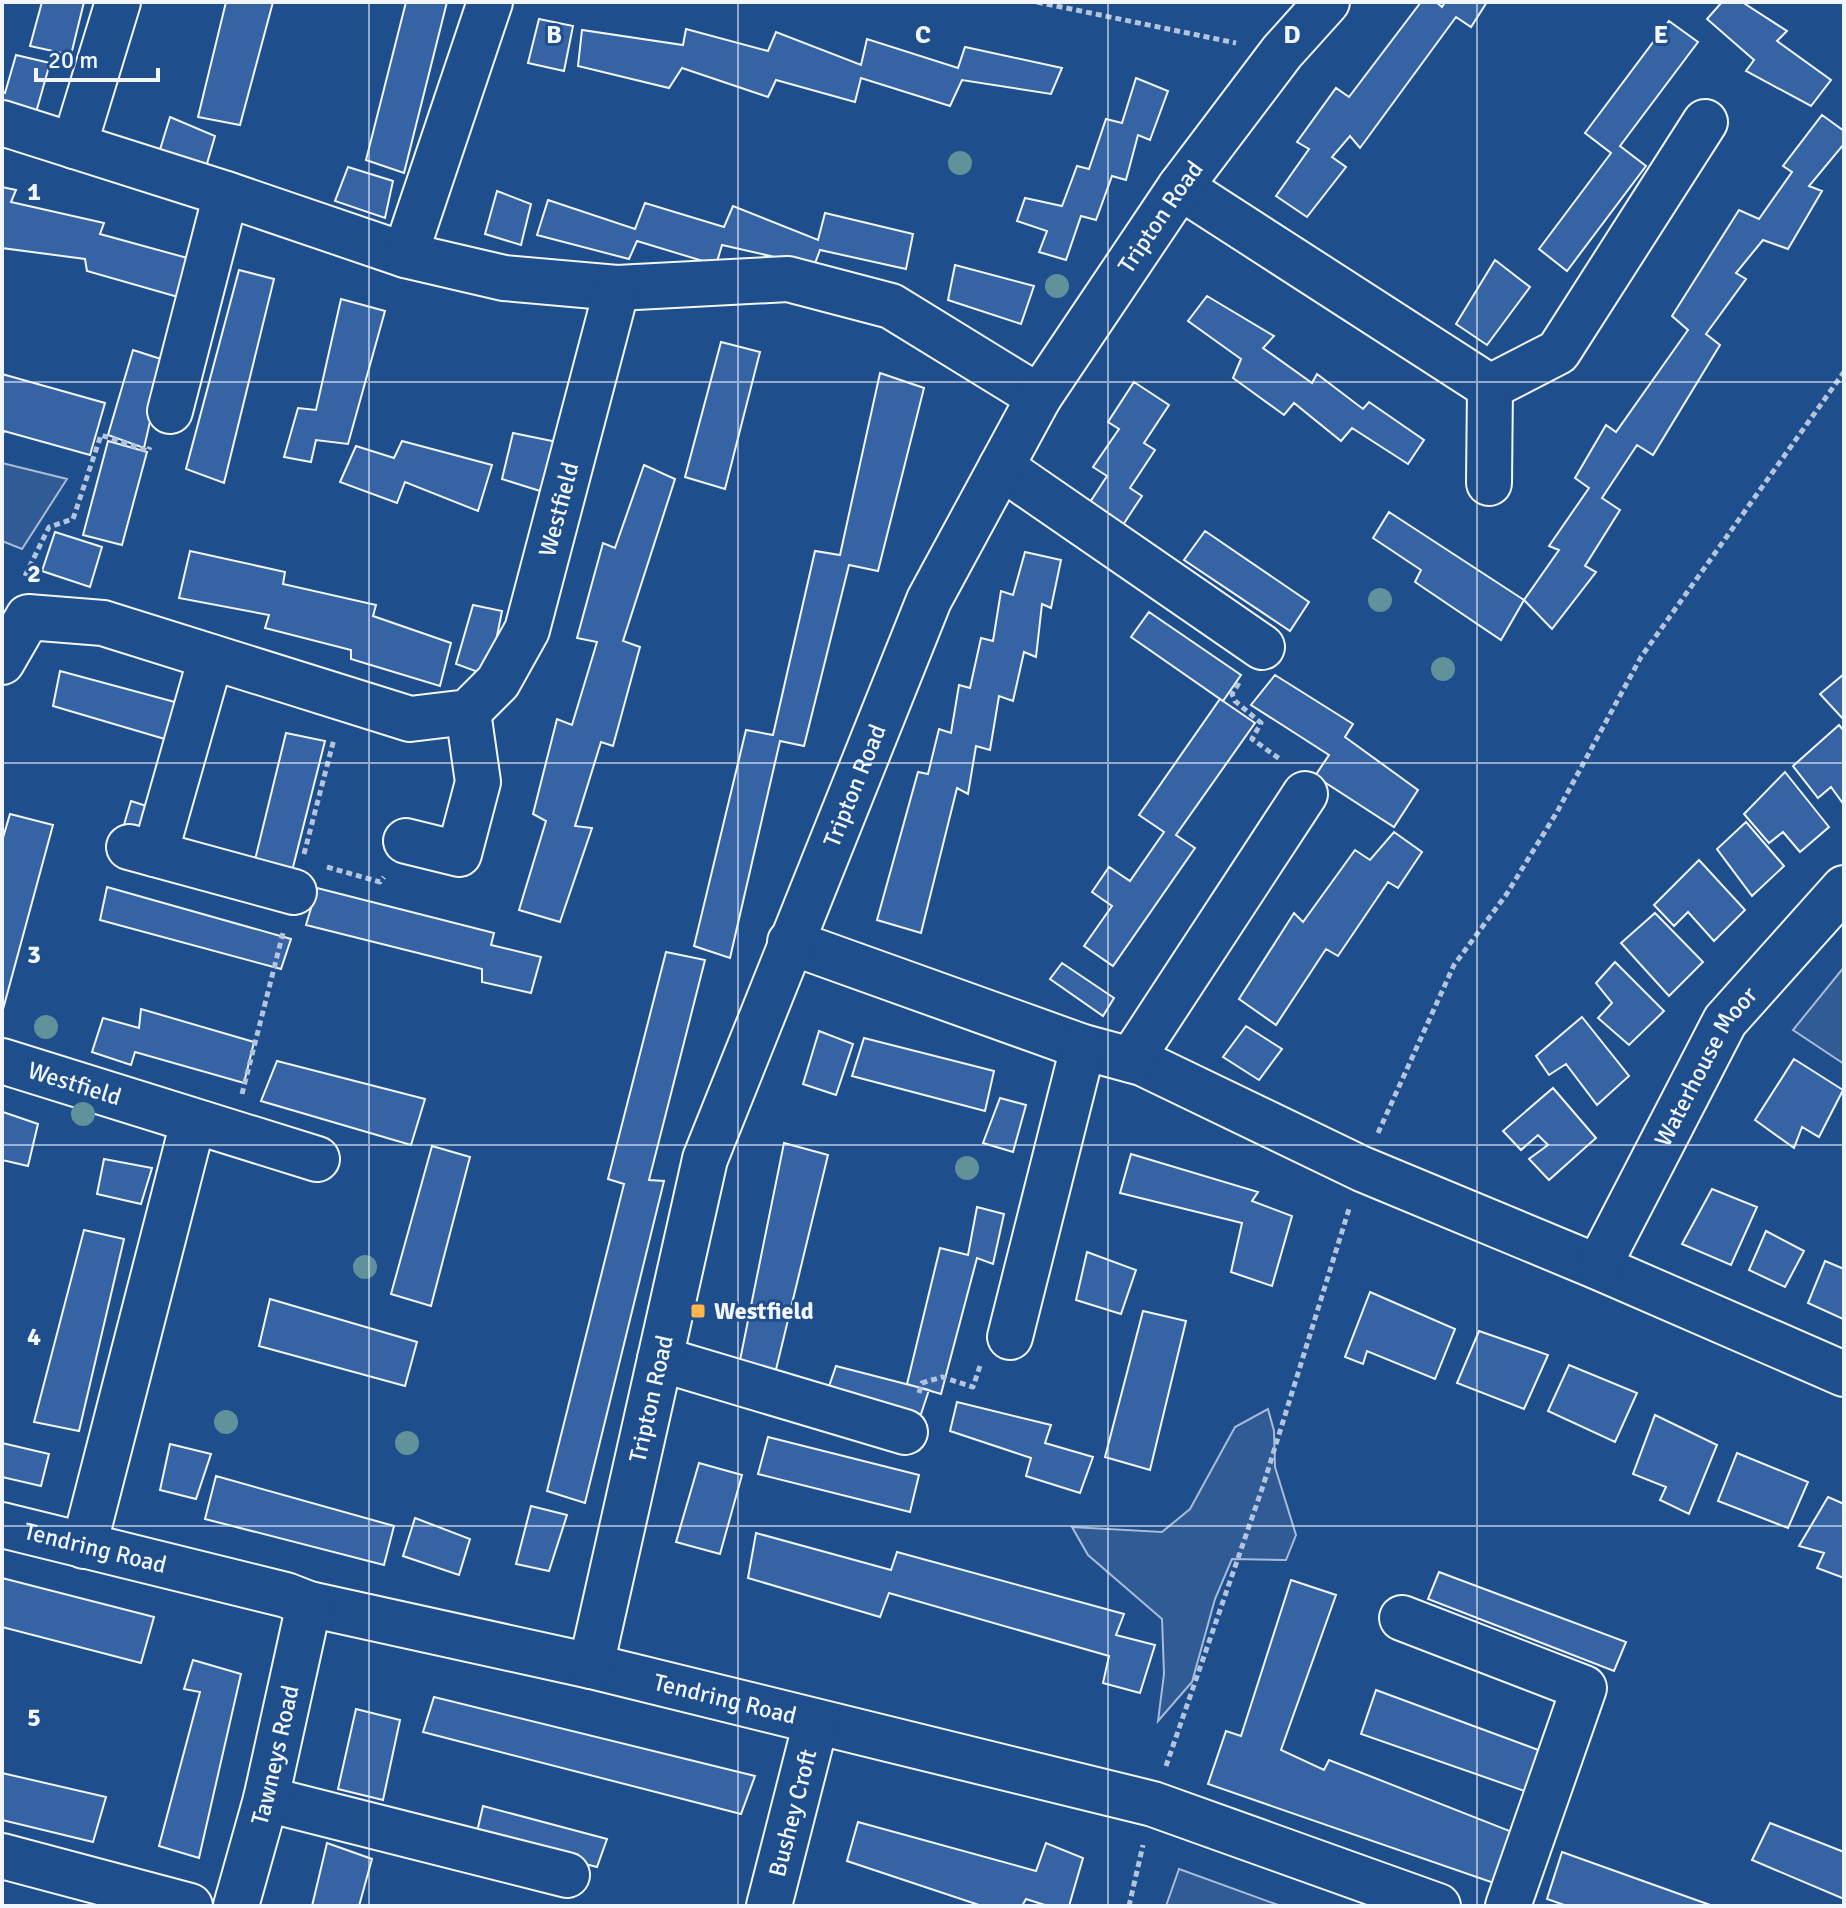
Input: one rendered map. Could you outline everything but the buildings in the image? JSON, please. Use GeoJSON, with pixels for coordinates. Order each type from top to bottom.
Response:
{"type":"FeatureCollection","features":[{"type":"Feature","properties":{"kind":"street"},"geometry":{"type":"LineString","coordinates":[[74,146],[118,2]]}},
{"type":"Feature","properties":{"kind":"street"},"geometry":{"type":"LineString","coordinates":[[405,255],[490,2]]}},
{"type":"Feature","properties":{"kind":"street","name":"Tripton Road"},"geometry":{"type":"LineString","coordinates":[[591,1666],[705,1159],[929,600],[1039,397],[1180,187],[1282,52],[1327,2]]}},
{"type":"Feature","properties":{"kind":"street"},"geometry":{"type":"LineString","coordinates":[[1490,387],[1558,352],[1705,122]]}},
{"type":"Feature","properties":{"kind":"street"},"geometry":{"type":"LineString","coordinates":[[2,123],[405,255],[504,278],[617,288],[788,279],[891,306],[1039,397]]}},
{"type":"Feature","properties":{"kind":"street"},"geometry":{"type":"LineString","coordinates":[[1180,187],[1490,387]]}},
{"type":"Feature","properties":{"kind":"street"},"geometry":{"type":"LineString","coordinates":[[170,411],[226,194]]}},
{"type":"Feature","properties":{"kind":"street","name":"Westfield"},"geometry":{"type":"LineString","coordinates":[[468,712],[498,682],[527,630],[617,288]]}},
{"type":"Feature","properties":{"kind":"street"},"geometry":{"type":"LineString","coordinates":[[1489,483],[1490,387]]}},
{"type":"Feature","properties":{"kind":"street"},"geometry":{"type":"LineString","coordinates":[[1001,467],[1262,647]]}},
{"type":"Feature","properties":{"kind":"street"},"geometry":{"type":"LineString","coordinates":[[2,662],[13,611],[103,623],[410,719],[468,712],[478,782],[459,854],[406,841]]}},
{"type":"Feature","properties":{"kind":"street"},"geometry":{"type":"LineString","coordinates":[[211,657],[142,851],[305,878]]}},
{"type":"Feature","properties":{"kind":"street"},"geometry":{"type":"LineString","coordinates":[[1131,1060],[1305,794]]}},
{"type":"Feature","properties":{"kind":"street","name":"Waterhouse Moor"},"geometry":{"type":"LineString","coordinates":[[1598,1267],[1725,1021],[1844,888]]}},
{"type":"Feature","properties":{"kind":"street"},"geometry":{"type":"LineString","coordinates":[[790,942],[1083,1047],[1142,1063],[1362,1169],[1844,1374]]}},
{"type":"Feature","properties":{"kind":"street"},"geometry":{"type":"LineString","coordinates":[[1010,1337],[1083,1047]]}},
{"type":"Feature","properties":{"kind":"street","name":"Westfield"},"geometry":{"type":"LineString","coordinates":[[2,1061],[317,1159]]}},
{"type":"Feature","properties":{"kind":"street"},"geometry":{"type":"LineString","coordinates":[[84,1546],[193,1122]]}},
{"type":"Feature","properties":{"kind":"street"},"geometry":{"type":"LineString","coordinates":[[660,1359],[905,1432]]}},
{"type":"Feature","properties":{"kind":"street","name":"Tendring Road"},"geometry":{"type":"LineString","coordinates":[[2,1525],[286,1595],[309,1604],[591,1666],[1153,1804],[1438,1906]]}},
{"type":"Feature","properties":{"kind":"street","name":"Tawneys Road"},"geometry":{"type":"LineString","coordinates":[[236,1906],[266,1799],[309,1604]]}},
{"type":"Feature","properties":{"kind":"street"},"geometry":{"type":"LineString","coordinates":[[1402,1618],[1584,1688],[1508,1906]]}},
{"type":"Feature","properties":{"kind":"street","name":"Bushey Croft"},"geometry":{"type":"LineString","coordinates":[[769,1906],[816,1722]]}},
{"type":"Feature","properties":{"kind":"street"},"geometry":{"type":"LineString","coordinates":[[266,1799],[567,1875]]}},
{"type":"Feature","properties":{"kind":"street"},"geometry":{"type":"LineString","coordinates":[[2,1856],[190,1906]]}},
{"type":"Feature","properties":{"kind":"path"},"geometry":{"type":"LineString","coordinates":[[1037,2],[1239,43]]}},
{"type":"Feature","properties":{"kind":"path"},"geometry":{"type":"LineString","coordinates":[[1129,1906],[1153,1804],[1263,1486],[1362,1169],[1454,965],[1506,895],[1557,812],[1641,657],[1844,372]]}},
{"type":"Feature","properties":{"kind":"path"},"geometry":{"type":"LineString","coordinates":[[13,611],[49,527],[73,519],[101,435],[148,451],[170,411]]}},
{"type":"Feature","properties":{"kind":"path"},"geometry":{"type":"LineString","coordinates":[[1262,647],[1232,694],[1235,701],[1260,720],[1252,739],[1301,774],[1305,794]]}},
{"type":"Feature","properties":{"kind":"path"},"geometry":{"type":"LineString","coordinates":[[305,878],[380,882],[406,841]]}},
{"type":"Feature","properties":{"kind":"path"},"geometry":{"type":"LineString","coordinates":[[905,1432],[922,1383],[942,1377],[973,1387],[982,1357],[1010,1337]]}},
{"type":"Feature","properties":{"kind":"shaded area"},"geometry":{"type":"Polygon","coordinates":[[[2,463],[67,479],[22,549],[2,541],[2,463]]]}},
{"type":"Feature","properties":{"kind":"shaded area"},"geometry":{"type":"Polygon","coordinates":[[[1844,967],[1844,1064],[1793,1030],[1844,967]]]}},
{"type":"Feature","properties":{"kind":"shaded area"},"geometry":{"type":"Polygon","coordinates":[[[1268,1409],[1274,1431],[1275,1467],[1296,1535],[1286,1560],[1232,1559],[1215,1599],[1192,1682],[1158,1721],[1164,1674],[1162,1619],[1088,1555],[1072,1527],[1162,1532],[1190,1509],[1235,1427],[1268,1409]]]}},
{"type":"Feature","properties":{"kind":"shaded area"},"geometry":{"type":"Polygon","coordinates":[[[1179,1869],[1281,1906],[1166,1906],[1179,1869]]]}},
{"type":"Feature","properties":{"kind":"place","name":"Westfield"},"geometry":{"type":"Point","coordinates":[698,1311]}}]}
